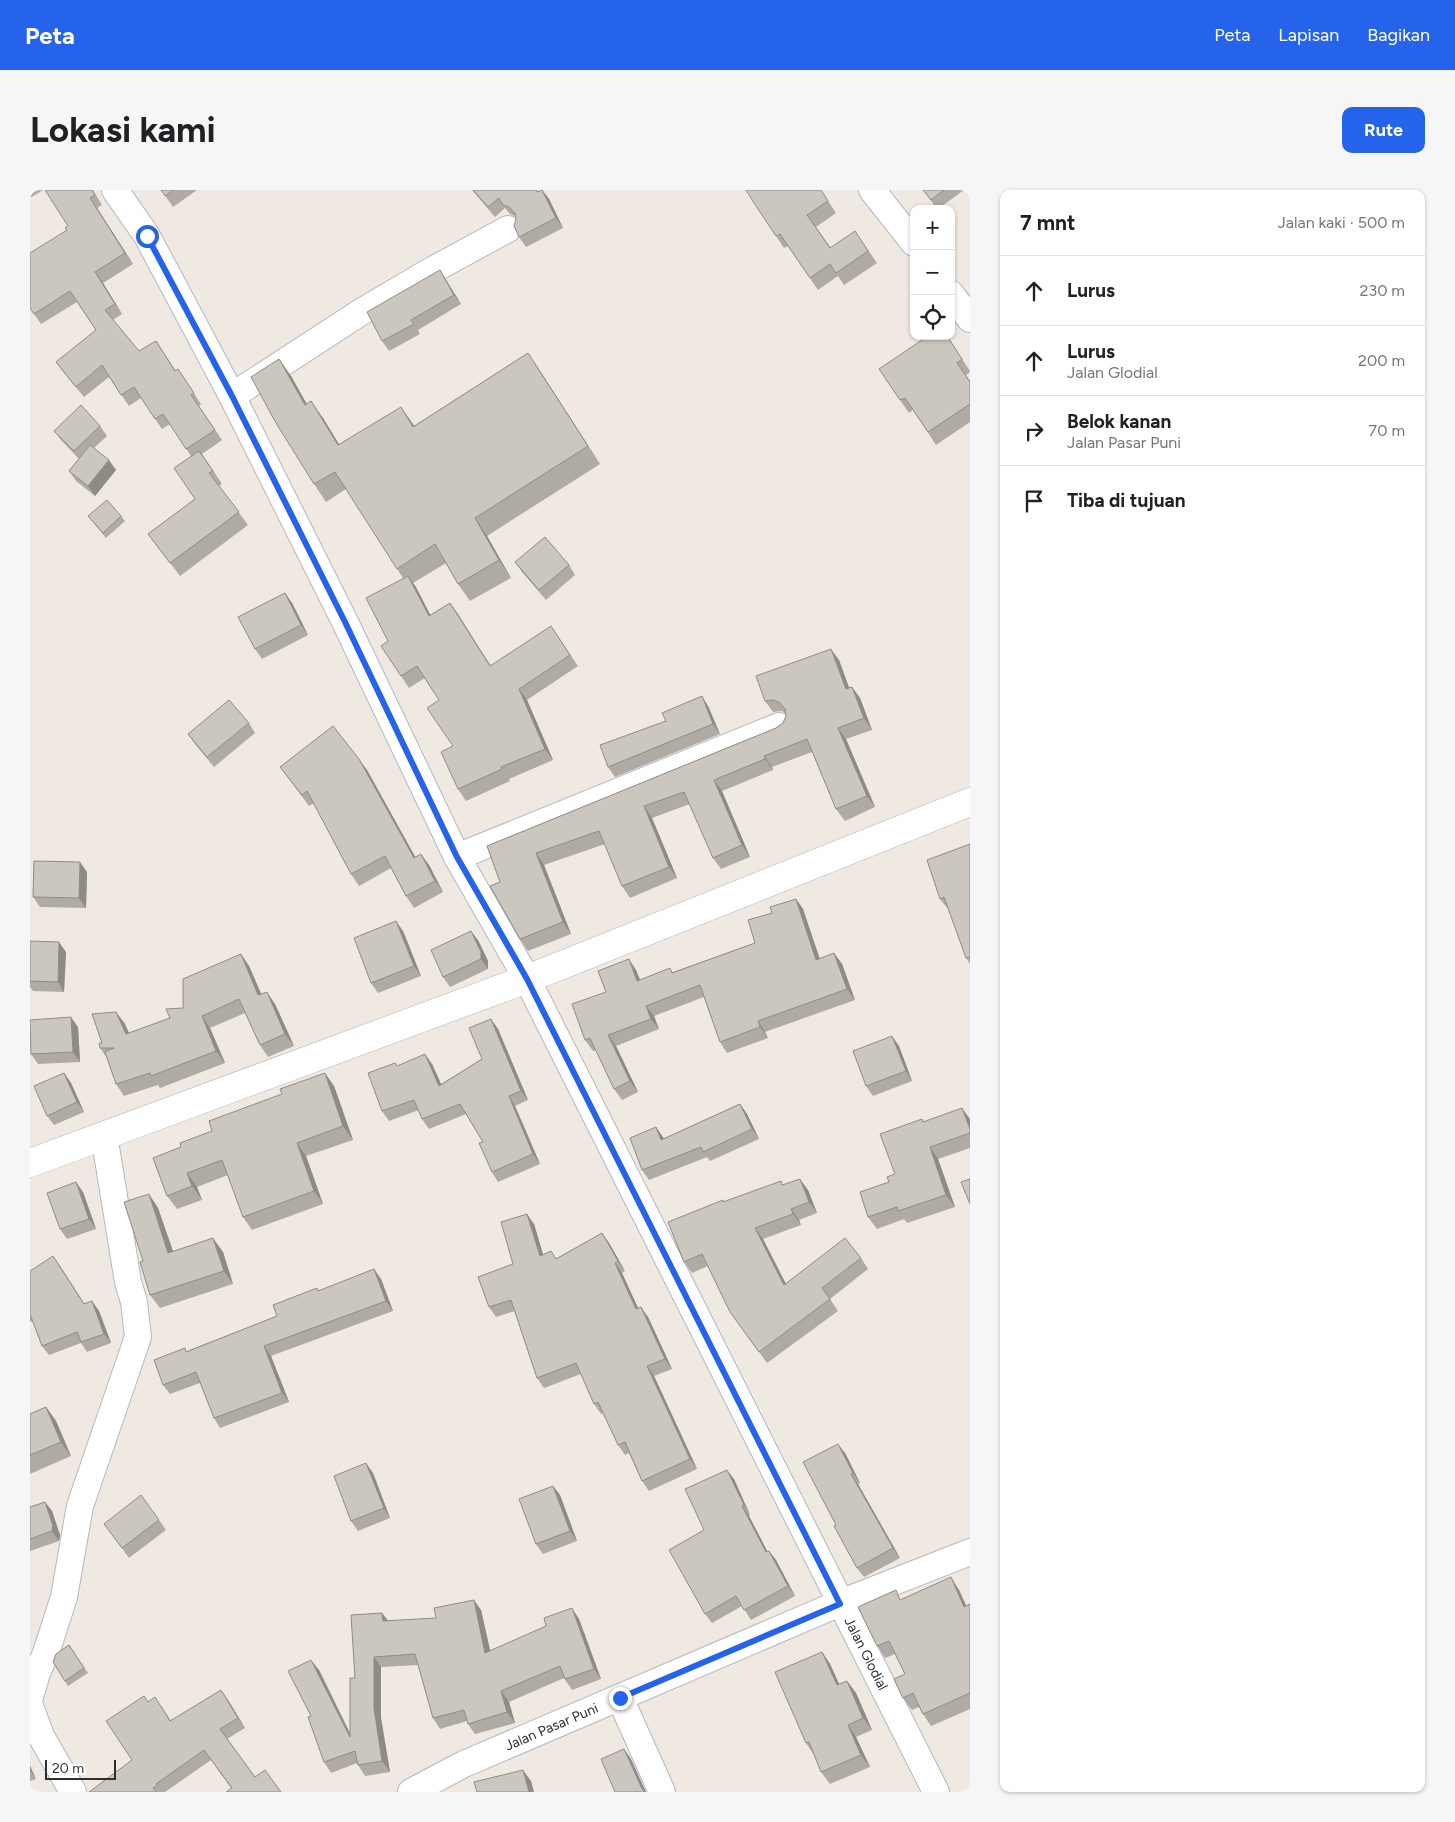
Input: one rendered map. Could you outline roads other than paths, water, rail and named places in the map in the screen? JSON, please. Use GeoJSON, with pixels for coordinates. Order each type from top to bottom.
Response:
{"type":"FeatureCollection","features":[{"type":"Feature","properties":{"kind":"street","name":"Jalan Glodial"},"geometry":{"type":"LineString","coordinates":[[115,190],[147,236],[232,396],[345,622],[457,857],[527,979],[936,1792]]}},
{"type":"Feature","properties":{"kind":"street"},"geometry":{"type":"LineString","coordinates":[[872,190],[910,238]]}},
{"type":"Feature","properties":{"kind":"street"},"geometry":{"type":"LineString","coordinates":[[232,396],[376,304],[508,229]]}},
{"type":"Feature","properties":{"kind":"street"},"geometry":{"type":"LineString","coordinates":[[952,295],[970,319]]}},
{"type":"Feature","properties":{"kind":"street"},"geometry":{"type":"LineString","coordinates":[[457,857],[780,726]]}},
{"type":"Feature","properties":{"kind":"street"},"geometry":{"type":"LineString","coordinates":[[30,1163],[527,979],[970,802]]}},
{"type":"Feature","properties":{"kind":"street"},"geometry":{"type":"LineString","coordinates":[[30,1697],[64,1597],[80,1506],[138,1337],[136,1312],[128,1282],[104,1135]]}},
{"type":"Feature","properties":{"kind":"street","name":"Jalan Pasar Puni"},"geometry":{"type":"LineString","coordinates":[[411,1792],[464,1764],[840,1604],[970,1552]]}},
{"type":"Feature","properties":{"kind":"street"},"geometry":{"type":"LineString","coordinates":[[620,1698],[662,1792]]}},
{"type":"Feature","properties":{"kind":"street"},"geometry":{"type":"LineString","coordinates":[[30,1706],[41,1736],[73,1792]]}}]}
